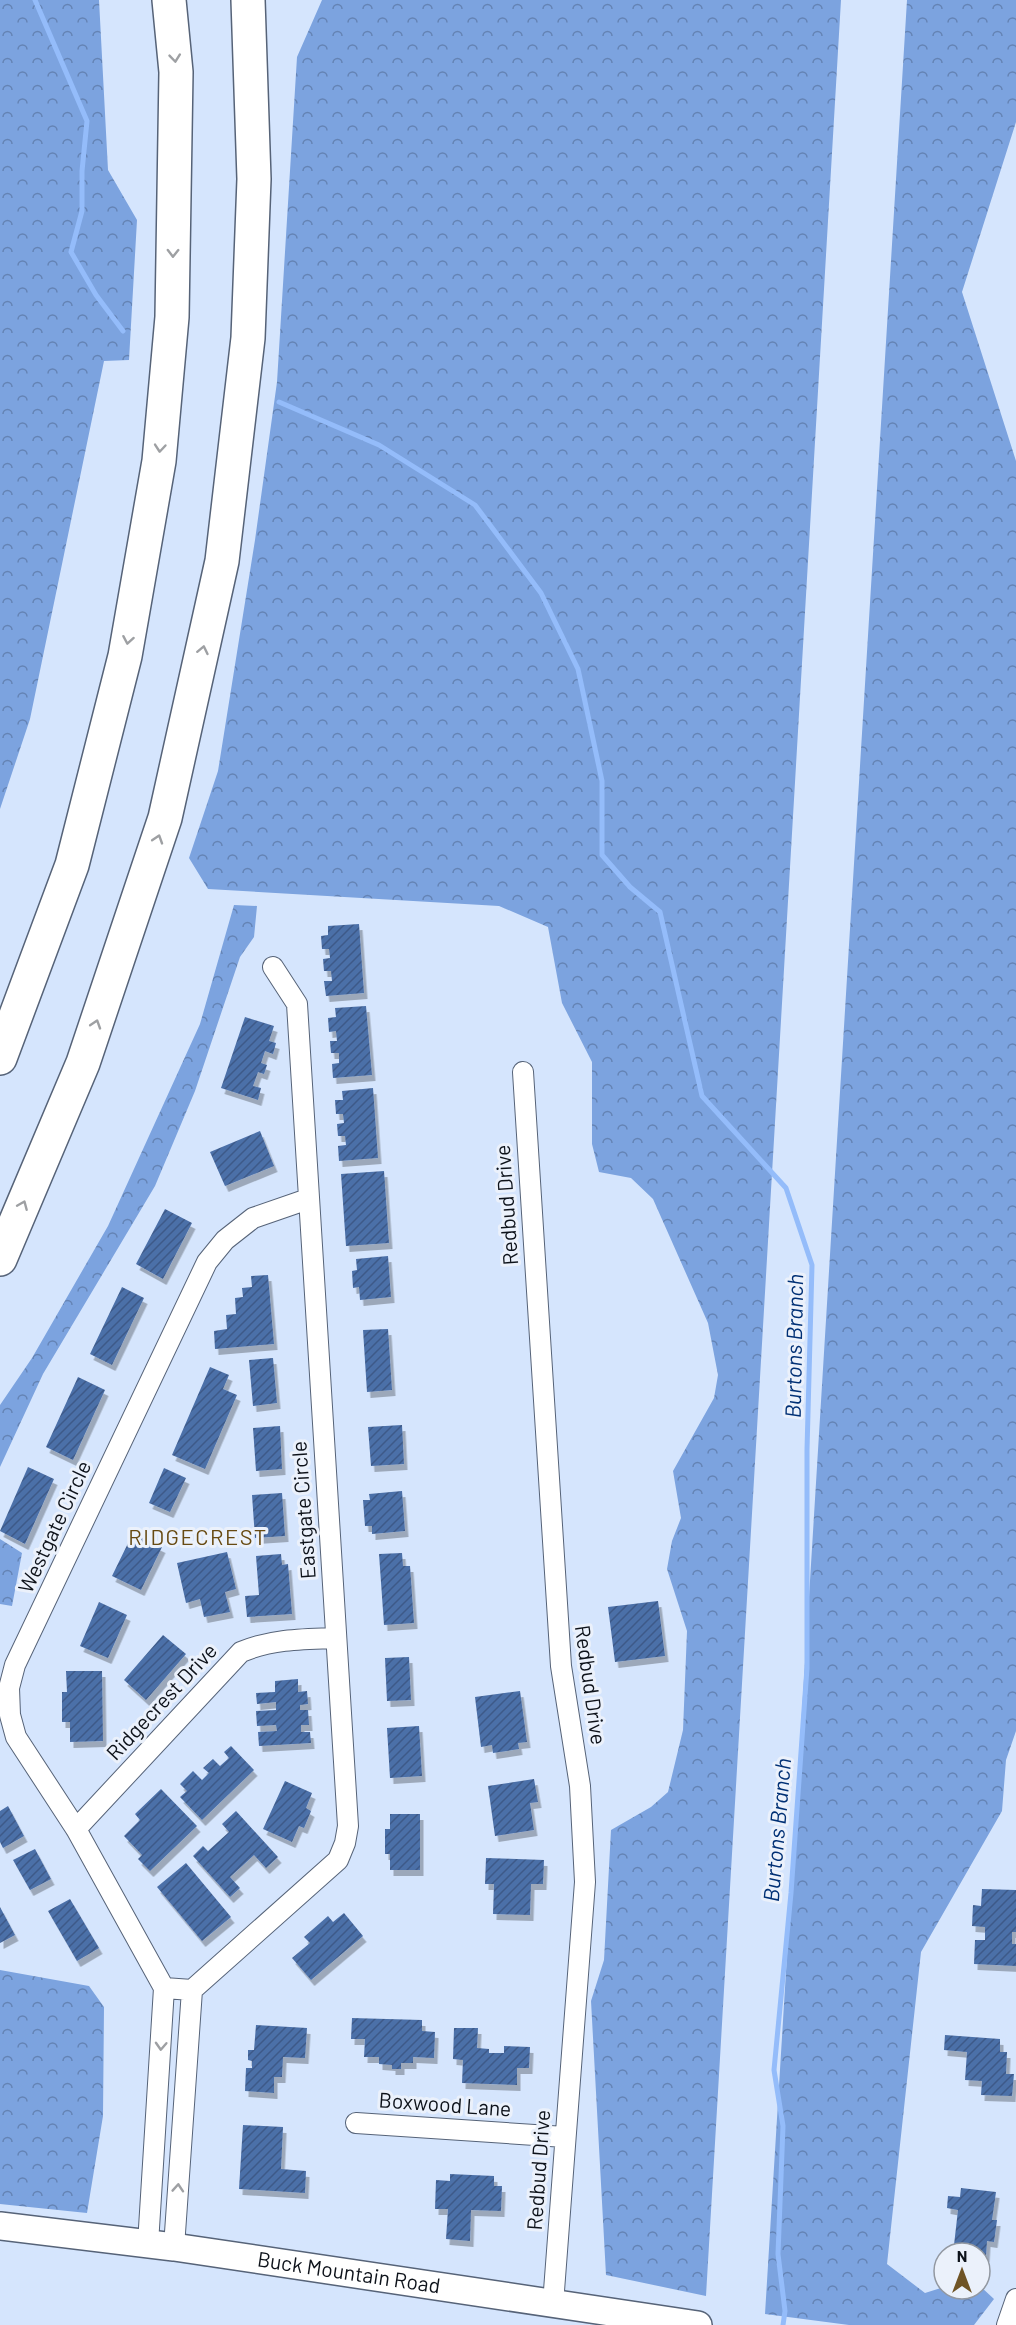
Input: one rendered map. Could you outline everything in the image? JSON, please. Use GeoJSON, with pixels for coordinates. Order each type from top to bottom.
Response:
{"type":"FeatureCollection","features":[{"type":"Feature","properties":{"kind":"highway"},"geometry":{"type":"LineString","coordinates":[[0,1058],[72,865],[125,656],[159,462],[172,317],[176,72],[169,0]]}},
{"type":"Feature","properties":{"kind":"highway"},"geometry":{"type":"LineString","coordinates":[[0,1259],[83,1064],[165,818],[222,561],[248,338],[254,179],[248,0]]}},
{"type":"Feature","properties":{"kind":"street","name":"Eastgate Circle"},"geometry":{"type":"LineString","coordinates":[[192,1990],[338,1860],[345,1843],[348,1826],[297,1004],[273,967]]}},
{"type":"Feature","properties":{"kind":"street","name":"Redbud Drive"},"geometry":{"type":"LineString","coordinates":[[523,1072],[561,1666],[580,1786],[585,1882],[553,2304]]}},
{"type":"Feature","properties":{"kind":"street","name":"Westgate Circle"},"geometry":{"type":"LineString","coordinates":[[164,1988],[76,1829],[5,1717],[9,1688],[15,1665],[207,1262],[225,1240],[253,1218],[308,1199]]}},
{"type":"Feature","properties":{"kind":"street","name":"Ridgecrest Drive"},"geometry":{"type":"LineString","coordinates":[[76,1829],[241,1652],[261,1644],[290,1639],[336,1638]]}},
{"type":"Feature","properties":{"kind":"street"},"geometry":{"type":"LineString","coordinates":[[164,1988],[192,1990],[161,2245],[164,1988]]}},
{"type":"Feature","properties":{"kind":"street","name":"Boxwood Lane"},"geometry":{"type":"LineString","coordinates":[[356,2123],[566,2137]]}},
{"type":"Feature","properties":{"kind":"street","name":"Buck Mountain Road"},"geometry":{"type":"LineString","coordinates":[[0,2226],[161,2245],[698,2325]]}},
{"type":"Feature","properties":{"kind":"street"},"geometry":{"type":"LineString","coordinates":[[1007,2325],[1016,2299]]}},
{"type":"Feature","properties":{"kind":"green space"},"geometry":{"type":"Polygon","coordinates":[[[0,0],[99,0],[108,170],[137,220],[129,360],[104,361],[30,719],[0,809],[0,0]]]}},
{"type":"Feature","properties":{"kind":"green space"},"geometry":{"type":"Polygon","coordinates":[[[322,0],[841,0],[706,2296],[606,2275],[591,2001],[604,1960],[611,1830],[651,1807],[668,1792],[683,1730],[687,1631],[667,1569],[672,1541],[681,1518],[673,1471],[714,1398],[718,1375],[708,1323],[653,1199],[631,1178],[599,1172],[592,1144],[592,1062],[562,1003],[548,927],[499,906],[208,889],[189,858],[218,771],[255,540],[277,382],[297,57],[322,0]]]}},
{"type":"Feature","properties":{"kind":"green space"},"geometry":{"type":"Polygon","coordinates":[[[907,0],[1016,0],[1016,122],[962,292],[1016,461],[1016,1731],[1006,1760],[1002,1811],[921,1952],[887,2264],[925,2293],[932,2291],[932,2301],[992,2301],[992,2297],[994,2299],[974,2325],[849,2325],[765,2314],[907,0]]]}},
{"type":"Feature","properties":{"kind":"green space"},"geometry":{"type":"Polygon","coordinates":[[[234,905],[257,906],[254,937],[240,957],[195,1091],[155,1186],[43,1374],[0,1467],[0,1405],[32,1358],[108,1226],[200,1024],[234,905]]]}},
{"type":"Feature","properties":{"kind":"green space"},"geometry":{"type":"Polygon","coordinates":[[[0,1539],[22,1553],[12,1606],[0,1604],[0,1539]]]}},
{"type":"Feature","properties":{"kind":"green space"},"geometry":{"type":"Polygon","coordinates":[[[0,1970],[89,1986],[104,2007],[103,2116],[87,2213],[0,2204],[0,1970]]]}},
{"type":"Feature","properties":{"kind":"building"},"geometry":{"type":"Polygon","coordinates":[[[359,924],[364,993],[326,996],[324,981],[332,981],[331,971],[324,971],[323,959],[330,958],[329,949],[322,949],[321,936],[328,935],[328,926],[359,924]]]}},
{"type":"Feature","properties":{"kind":"building"},"geometry":{"type":"Polygon","coordinates":[[[366,1006],[372,1075],[333,1078],[332,1064],[339,1063],[339,1053],[331,1053],[330,1041],[337,1041],[336,1031],[329,1032],[328,1018],[336,1017],[335,1008],[366,1006]]]}},
{"type":"Feature","properties":{"kind":"building"},"geometry":{"type":"Polygon","coordinates":[[[245,1017],[274,1026],[269,1041],[276,1043],[273,1054],[265,1051],[261,1063],[267,1065],[264,1074],[258,1072],[253,1086],[261,1088],[258,1100],[221,1088],[245,1017]]]}},
{"type":"Feature","properties":{"kind":"building"},"geometry":{"type":"Polygon","coordinates":[[[373,1088],[378,1158],[339,1161],[338,1146],[346,1145],[345,1136],[338,1136],[337,1124],[344,1123],[343,1114],[336,1114],[335,1100],[343,1100],[342,1091],[373,1088]]]}},
{"type":"Feature","properties":{"kind":"building"},"geometry":{"type":"Polygon","coordinates":[[[260,1131],[274,1166],[225,1186],[210,1152],[260,1131]]]}},
{"type":"Feature","properties":{"kind":"building"},"geometry":{"type":"Polygon","coordinates":[[[384,1171],[389,1243],[346,1246],[341,1174],[384,1171]]]}},
{"type":"Feature","properties":{"kind":"building"},"geometry":{"type":"Polygon","coordinates":[[[165,1209],[192,1223],[163,1279],[136,1264],[165,1209]]]}},
{"type":"Feature","properties":{"kind":"building"},"geometry":{"type":"Polygon","coordinates":[[[388,1256],[391,1297],[360,1300],[359,1287],[353,1288],[352,1271],[357,1270],[356,1259],[388,1256]]]}},
{"type":"Feature","properties":{"kind":"building"},"geometry":{"type":"Polygon","coordinates":[[[268,1275],[274,1344],[215,1349],[214,1331],[227,1329],[226,1315],[236,1314],[235,1298],[243,1297],[242,1288],[252,1287],[251,1276],[268,1275]]]}},
{"type":"Feature","properties":{"kind":"building"},"geometry":{"type":"Polygon","coordinates":[[[122,1287],[144,1298],[112,1365],[90,1354],[122,1287]]]}},
{"type":"Feature","properties":{"kind":"building"},"geometry":{"type":"Polygon","coordinates":[[[388,1329],[392,1390],[367,1392],[363,1330],[388,1329]]]}},
{"type":"Feature","properties":{"kind":"building"},"geometry":{"type":"Polygon","coordinates":[[[273,1358],[277,1403],[253,1406],[249,1360],[273,1358]]]}},
{"type":"Feature","properties":{"kind":"building"},"geometry":{"type":"Polygon","coordinates":[[[210,1367],[229,1375],[223,1389],[237,1395],[205,1469],[172,1455],[210,1367]]]}},
{"type":"Feature","properties":{"kind":"building"},"geometry":{"type":"Polygon","coordinates":[[[78,1377],[105,1390],[73,1460],[46,1447],[78,1377]]]}},
{"type":"Feature","properties":{"kind":"building"},"geometry":{"type":"Polygon","coordinates":[[[402,1425],[404,1464],[371,1466],[368,1427],[402,1425]]]}},
{"type":"Feature","properties":{"kind":"building"},"geometry":{"type":"Polygon","coordinates":[[[280,1426],[282,1469],[256,1471],[253,1428],[280,1426]]]}},
{"type":"Feature","properties":{"kind":"building"},"geometry":{"type":"Polygon","coordinates":[[[28,1467],[54,1479],[25,1544],[0,1531],[28,1467]]]}},
{"type":"Feature","properties":{"kind":"building"},"geometry":{"type":"Polygon","coordinates":[[[164,1468],[186,1478],[170,1512],[149,1503],[164,1468]]]}},
{"type":"Feature","properties":{"kind":"building"},"geometry":{"type":"Polygon","coordinates":[[[402,1491],[405,1531],[372,1534],[372,1526],[365,1526],[363,1500],[370,1500],[369,1494],[402,1491]]]}},
{"type":"Feature","properties":{"kind":"building"},"geometry":{"type":"Polygon","coordinates":[[[282,1493],[285,1536],[255,1538],[252,1495],[282,1493]]]}},
{"type":"Feature","properties":{"kind":"building"},"geometry":{"type":"Polygon","coordinates":[[[133,1533],[162,1547],[141,1590],[112,1576],[133,1533]]]}},
{"type":"Feature","properties":{"kind":"building"},"geometry":{"type":"Polygon","coordinates":[[[227,1552],[236,1589],[225,1592],[230,1612],[204,1617],[200,1599],[186,1603],[177,1563],[227,1552]]]}},
{"type":"Feature","properties":{"kind":"building"},"geometry":{"type":"Polygon","coordinates":[[[402,1553],[403,1566],[410,1566],[414,1623],[384,1625],[379,1554],[402,1553]]]}},
{"type":"Feature","properties":{"kind":"building"},"geometry":{"type":"Polygon","coordinates":[[[281,1554],[282,1565],[288,1564],[292,1614],[247,1617],[245,1596],[259,1595],[256,1556],[281,1554]]]}},
{"type":"Feature","properties":{"kind":"building"},"geometry":{"type":"Polygon","coordinates":[[[658,1601],[665,1656],[615,1662],[608,1607],[658,1601]]]}},
{"type":"Feature","properties":{"kind":"building"},"geometry":{"type":"Polygon","coordinates":[[[99,1602],[127,1615],[108,1658],[80,1646],[99,1602]]]}},
{"type":"Feature","properties":{"kind":"building"},"geometry":{"type":"Polygon","coordinates":[[[163,1635],[186,1654],[146,1700],[124,1680],[163,1635]]]}},
{"type":"Feature","properties":{"kind":"building"},"geometry":{"type":"Polygon","coordinates":[[[409,1657],[411,1700],[387,1701],[385,1658],[409,1657]]]}},
{"type":"Feature","properties":{"kind":"building"},"geometry":{"type":"Polygon","coordinates":[[[66,1671],[102,1671],[103,1741],[70,1742],[70,1722],[62,1722],[62,1692],[67,1692],[66,1671]]]}},
{"type":"Feature","properties":{"kind":"building"},"geometry":{"type":"Polygon","coordinates":[[[298,1679],[298,1692],[307,1691],[308,1704],[300,1705],[300,1710],[308,1710],[309,1725],[301,1725],[301,1732],[310,1732],[311,1743],[259,1746],[258,1732],[277,1731],[276,1725],[257,1726],[256,1711],[276,1710],[276,1702],[257,1704],[256,1693],[275,1692],[275,1681],[298,1679]]]}},
{"type":"Feature","properties":{"kind":"building"},"geometry":{"type":"Polygon","coordinates":[[[520,1691],[527,1742],[518,1743],[519,1749],[493,1753],[492,1745],[481,1747],[475,1697],[520,1691]]]}},
{"type":"Feature","properties":{"kind":"building"},"geometry":{"type":"Polygon","coordinates":[[[419,1726],[422,1776],[390,1778],[387,1728],[419,1726]]]}},
{"type":"Feature","properties":{"kind":"building"},"geometry":{"type":"Polygon","coordinates":[[[231,1746],[254,1770],[202,1820],[180,1797],[187,1791],[180,1784],[193,1771],[202,1780],[209,1773],[203,1768],[213,1759],[220,1766],[229,1758],[224,1752],[231,1746]]]}},
{"type":"Feature","properties":{"kind":"building"},"geometry":{"type":"Polygon","coordinates":[[[534,1779],[538,1802],[530,1803],[534,1830],[495,1836],[488,1786],[534,1779]]]}},
{"type":"Feature","properties":{"kind":"building"},"geometry":{"type":"Polygon","coordinates":[[[285,1781],[312,1793],[306,1808],[311,1811],[304,1828],[299,1826],[292,1842],[263,1829],[285,1781]]]}},
{"type":"Feature","properties":{"kind":"building"},"geometry":{"type":"Polygon","coordinates":[[[161,1789],[197,1826],[150,1871],[138,1859],[142,1855],[124,1836],[140,1820],[135,1814],[161,1789]]]}},
{"type":"Feature","properties":{"kind":"building"},"geometry":{"type":"Polygon","coordinates":[[[8,1806],[24,1836],[3,1848],[0,1842],[0,1811],[8,1806]]]}},
{"type":"Feature","properties":{"kind":"building"},"geometry":{"type":"Polygon","coordinates":[[[236,1811],[278,1857],[266,1868],[254,1855],[230,1877],[240,1888],[230,1897],[193,1856],[203,1846],[208,1851],[229,1832],[222,1824],[236,1811]]]}},
{"type":"Feature","properties":{"kind":"building"},"geometry":{"type":"Polygon","coordinates":[[[390,1814],[420,1814],[420,1870],[390,1870],[390,1854],[385,1854],[385,1829],[390,1829],[390,1814]]]}},
{"type":"Feature","properties":{"kind":"building"},"geometry":{"type":"Polygon","coordinates":[[[35,1849],[51,1879],[30,1890],[13,1860],[35,1849]]]}},
{"type":"Feature","properties":{"kind":"building"},"geometry":{"type":"Polygon","coordinates":[[[486,1858],[544,1860],[543,1884],[531,1884],[530,1915],[493,1914],[494,1884],[485,1884],[486,1858]]]}},
{"type":"Feature","properties":{"kind":"building"},"geometry":{"type":"Polygon","coordinates":[[[186,1863],[231,1917],[202,1941],[157,1887],[186,1863]]]}},
{"type":"Feature","properties":{"kind":"building"},"geometry":{"type":"Polygon","coordinates":[[[982,1889],[1016,1890],[1016,1932],[1012,1932],[1012,1944],[1016,1944],[1016,1966],[974,1964],[975,1940],[985,1940],[985,1927],[972,1926],[973,1905],[981,1906],[982,1889]]]}},
{"type":"Feature","properties":{"kind":"building"},"geometry":{"type":"Polygon","coordinates":[[[70,1899],[99,1948],[77,1961],[48,1911],[70,1899]]]}},
{"type":"Feature","properties":{"kind":"building"},"geometry":{"type":"Polygon","coordinates":[[[0,1907],[15,1935],[0,1943],[0,1907]]]}},
{"type":"Feature","properties":{"kind":"building"},"geometry":{"type":"Polygon","coordinates":[[[344,1913],[363,1936],[311,1980],[292,1958],[310,1943],[304,1937],[328,1916],[333,1922],[344,1913]]]}},
{"type":"Feature","properties":{"kind":"building"},"geometry":{"type":"Polygon","coordinates":[[[352,2018],[422,2020],[422,2031],[435,2032],[434,2058],[413,2057],[413,2063],[401,2063],[401,2069],[392,2069],[392,2065],[379,2064],[379,2057],[364,2057],[365,2039],[351,2039],[352,2018]]]}},
{"type":"Feature","properties":{"kind":"building"},"geometry":{"type":"Polygon","coordinates":[[[256,2025],[307,2028],[305,2058],[283,2057],[282,2077],[274,2077],[274,2093],[245,2091],[246,2068],[252,2068],[252,2061],[248,2060],[248,2050],[254,2050],[256,2025]]]}},
{"type":"Feature","properties":{"kind":"building"},"geometry":{"type":"Polygon","coordinates":[[[454,2028],[478,2028],[477,2048],[489,2049],[489,2053],[504,2053],[504,2046],[530,2047],[529,2068],[517,2068],[517,2085],[462,2083],[463,2060],[453,2059],[454,2028]]]}},
{"type":"Feature","properties":{"kind":"building"},"geometry":{"type":"Polygon","coordinates":[[[945,2035],[1000,2039],[1000,2052],[1007,2052],[1006,2074],[1014,2074],[1012,2096],[981,2095],[982,2081],[965,2080],[967,2052],[944,2050],[945,2035]]]}},
{"type":"Feature","properties":{"kind":"building"},"geometry":{"type":"Polygon","coordinates":[[[243,2125],[283,2127],[281,2169],[306,2171],[305,2193],[239,2189],[243,2125]]]}},
{"type":"Feature","properties":{"kind":"building"},"geometry":{"type":"Polygon","coordinates":[[[450,2174],[494,2176],[494,2186],[502,2186],[501,2211],[471,2210],[470,2241],[446,2239],[448,2209],[435,2209],[436,2180],[450,2181],[450,2174]]]}},
{"type":"Feature","properties":{"kind":"building"},"geometry":{"type":"Polygon","coordinates":[[[961,2188],[996,2192],[992,2220],[997,2220],[994,2242],[954,2241],[958,2210],[947,2208],[948,2196],[960,2197],[961,2188]]]}},
{"type":"Feature","properties":{"kind":"waterway","name":"Burtons Branch"},"geometry":{"type":"LineString","coordinates":[[35,0],[87,121],[82,171],[82,211],[71,252],[96,295],[123,331]]}},
{"type":"Feature","properties":{"kind":"waterway","name":"Burtons Branch"},"geometry":{"type":"LineString","coordinates":[[279,402],[379,445],[475,505],[541,593],[578,669],[602,781],[602,855],[630,887],[660,912],[702,1096],[786,1188],[812,1265],[807,1450],[807,1668],[791,1893],[774,2070],[783,2126],[778,2254],[785,2311],[783,2325]]}},
{"type":"Feature","properties":{"kind":"district","name":"RIDGECREST"},"geometry":{"type":"Point","coordinates":[198,1537]}}]}
